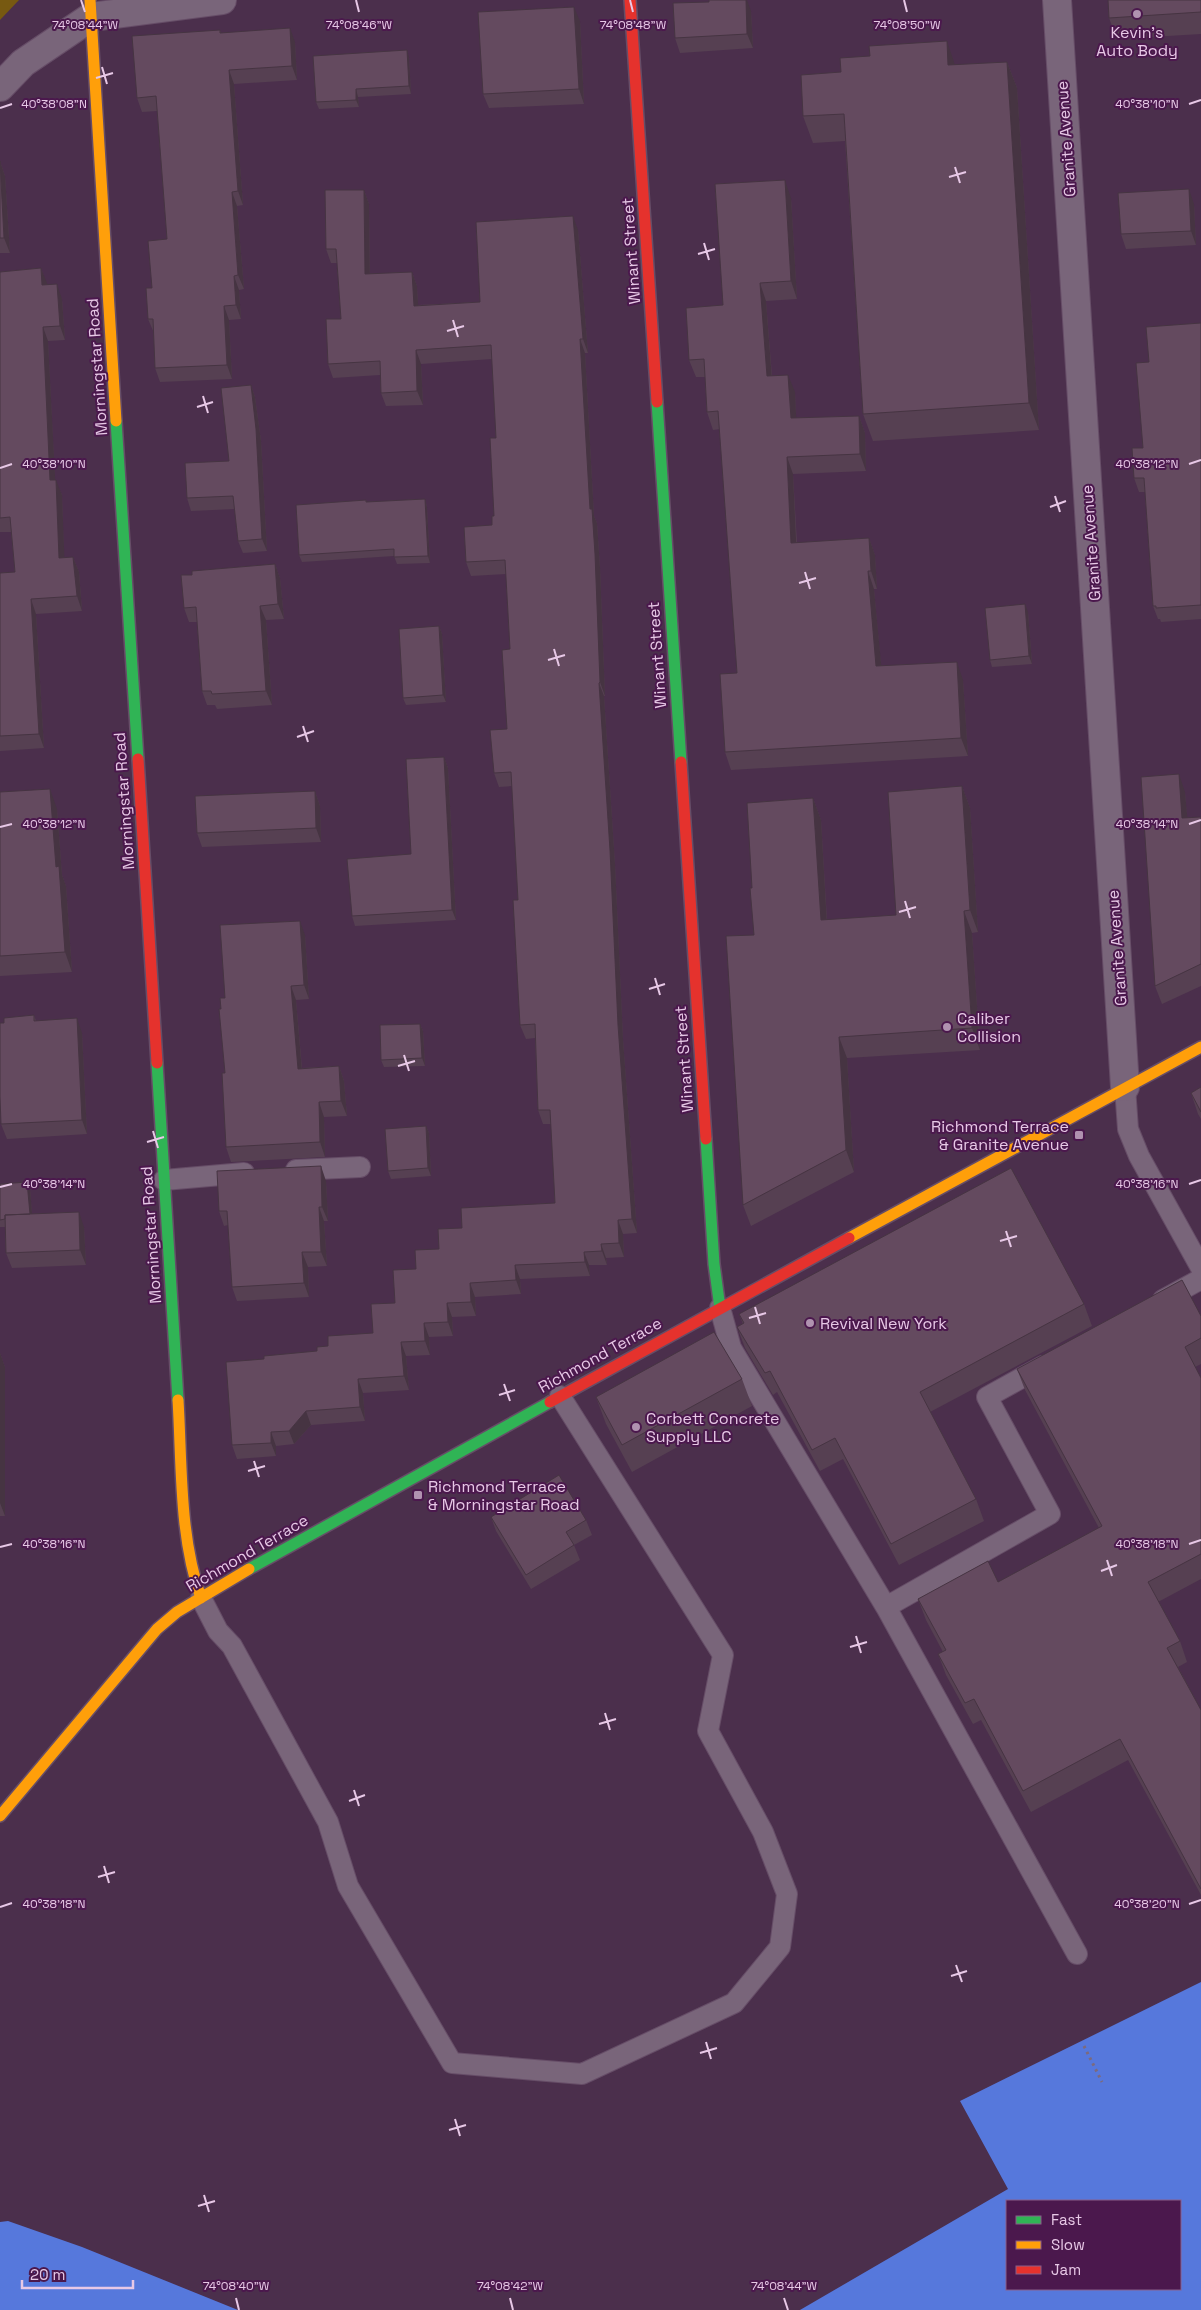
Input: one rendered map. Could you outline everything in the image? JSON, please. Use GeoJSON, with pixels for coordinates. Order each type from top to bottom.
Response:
{"type":"FeatureCollection","features":[{"type":"Feature","properties":{"kind":"street"},"geometry":{"type":"LineString","coordinates":[[0,87],[23,63],[91,9],[222,0]]}},
{"type":"Feature","properties":{"kind":"street","name":"Winant Street"},"geometry":{"type":"LineString","coordinates":[[630,0],[714,1256],[720,1308]]}},
{"type":"Feature","properties":{"kind":"street","name":"Granite Avenue"},"geometry":{"type":"LineString","coordinates":[[1057,0],[1125,1087]]}},
{"type":"Feature","properties":{"kind":"street","name":"Morningstar Road"},"geometry":{"type":"LineString","coordinates":[[91,9],[186,1533],[194,1578],[200,1598]]}},
{"type":"Feature","properties":{"kind":"street","name":"Richmond Terrace"},"geometry":{"type":"LineString","coordinates":[[0,1816],[157,1630],[177,1612],[560,1396],[1201,1046]]}},
{"type":"Feature","properties":{"kind":"lane"},"geometry":{"type":"LineString","coordinates":[[1125,1087],[1128,1129],[1139,1156],[1201,1268]]}},
{"type":"Feature","properties":{"kind":"lane"},"geometry":{"type":"LineString","coordinates":[[281,1171],[360,1167]]}},
{"type":"Feature","properties":{"kind":"lane"},"geometry":{"type":"LineString","coordinates":[[164,1180],[261,1172]]}},
{"type":"Feature","properties":{"kind":"lane"},"geometry":{"type":"LineString","coordinates":[[1150,1308],[1201,1279]]}},
{"type":"Feature","properties":{"kind":"lane"},"geometry":{"type":"LineString","coordinates":[[720,1308],[732,1348],[886,1607],[1077,1954]]}},
{"type":"Feature","properties":{"kind":"lane"},"geometry":{"type":"LineString","coordinates":[[886,1607],[1050,1514],[987,1397],[1056,1359]]}},
{"type":"Feature","properties":{"kind":"lane"},"geometry":{"type":"LineString","coordinates":[[200,1598],[218,1631],[232,1646],[328,1822],[348,1886],[452,2063],[582,2074],[734,2003],[780,1947],[787,1894],[763,1832],[708,1731],[723,1655],[560,1396]]}},
{"type":"Feature","properties":{"kind":"path"},"geometry":{"type":"LineString","coordinates":[[1084,2046],[1102,2082]]}},
{"type":"Feature","properties":{"kind":"shaded area"},"geometry":{"type":"Polygon","coordinates":[[[0,0],[19,0],[0,20],[0,0]]]}},
{"type":"Feature","properties":{"kind":"water"},"geometry":{"type":"Polygon","coordinates":[[[1201,1982],[1201,2310],[800,2310],[1008,2189],[960,2101],[1201,1982]]]}},
{"type":"Feature","properties":{"kind":"water"},"geometry":{"type":"Polygon","coordinates":[[[8,2221],[82,2247],[238,2310],[0,2310],[0,2222],[8,2221]]]}},
{"type":"Feature","properties":{"kind":"building"},"geometry":{"type":"Polygon","coordinates":[[[709,0],[746,0],[747,34],[675,38],[673,3],[709,2],[709,0]]]}},
{"type":"Feature","properties":{"kind":"building"},"geometry":{"type":"Polygon","coordinates":[[[1108,0],[1201,0],[1201,12],[1109,18],[1108,0]]]}},
{"type":"Feature","properties":{"kind":"building"},"geometry":{"type":"Polygon","coordinates":[[[574,7],[579,89],[483,94],[478,12],[574,7]]]}},
{"type":"Feature","properties":{"kind":"building"},"geometry":{"type":"Polygon","coordinates":[[[290,28],[292,66],[229,70],[238,191],[232,192],[238,275],[234,276],[236,305],[224,306],[227,365],[155,368],[153,319],[148,319],[146,288],[152,288],[148,241],[167,239],[156,96],[137,98],[132,36],[220,30],[220,33],[290,28]]]}},
{"type":"Feature","properties":{"kind":"building"},"geometry":{"type":"Polygon","coordinates":[[[947,41],[948,65],[1007,62],[1029,403],[863,414],[844,114],[803,116],[801,75],[841,72],[840,58],[870,56],[869,46],[947,41]]]}},
{"type":"Feature","properties":{"kind":"building"},"geometry":{"type":"Polygon","coordinates":[[[407,50],[409,86],[356,89],[356,100],[316,102],[313,56],[407,50]]]}},
{"type":"Feature","properties":{"kind":"building"},"geometry":{"type":"Polygon","coordinates":[[[0,161],[4,238],[0,238],[0,161]]]}},
{"type":"Feature","properties":{"kind":"building"},"geometry":{"type":"Polygon","coordinates":[[[785,180],[791,281],[760,283],[767,376],[788,375],[791,418],[859,416],[860,454],[787,457],[791,543],[869,538],[871,571],[868,571],[876,666],[957,662],[961,738],[725,752],[720,674],[737,673],[718,411],[707,412],[704,359],[689,360],[686,308],[723,305],[715,184],[785,180]]]}},
{"type":"Feature","properties":{"kind":"building"},"geometry":{"type":"Polygon","coordinates":[[[1189,189],[1191,231],[1121,234],[1118,193],[1189,189]]]}},
{"type":"Feature","properties":{"kind":"building"},"geometry":{"type":"Polygon","coordinates":[[[325,190],[364,190],[365,274],[412,272],[414,306],[480,302],[476,222],[573,216],[583,339],[580,339],[590,509],[592,509],[595,554],[599,683],[610,850],[618,1025],[632,1219],[618,1220],[619,1243],[601,1244],[602,1251],[584,1252],[585,1262],[515,1265],[516,1280],[470,1283],[471,1302],[447,1303],[448,1322],[424,1323],[425,1341],[401,1342],[404,1376],[358,1379],[360,1407],[306,1411],[289,1431],[271,1432],[271,1443],[232,1445],[226,1362],[264,1359],[264,1356],[317,1351],[317,1347],[328,1346],[328,1336],[373,1333],[371,1304],[395,1303],[393,1270],[416,1269],[415,1250],[439,1249],[438,1229],[462,1228],[461,1208],[555,1203],[550,1110],[538,1110],[535,1024],[520,1025],[513,900],[518,900],[511,772],[494,773],[490,730],[507,729],[502,650],[510,649],[505,560],[466,562],[464,527],[492,525],[492,516],[494,516],[490,438],[496,438],[491,345],[416,350],[417,391],[381,393],[380,361],[328,364],[326,319],[341,319],[336,249],[326,249],[325,190]]]}},
{"type":"Feature","properties":{"kind":"building"},"geometry":{"type":"Polygon","coordinates":[[[41,268],[42,285],[57,284],[60,326],[43,327],[50,480],[56,480],[59,558],[73,557],[77,596],[31,599],[39,734],[0,736],[0,573],[15,572],[10,517],[0,518],[0,272],[41,268]]]}},
{"type":"Feature","properties":{"kind":"building"},"geometry":{"type":"Polygon","coordinates":[[[1201,323],[1201,605],[1156,608],[1156,606],[1153,606],[1144,478],[1134,478],[1132,448],[1143,448],[1136,363],[1149,362],[1146,327],[1201,323]]]}},
{"type":"Feature","properties":{"kind":"building"},"geometry":{"type":"Polygon","coordinates":[[[251,385],[256,429],[262,539],[238,541],[233,496],[187,498],[185,463],[229,461],[221,388],[251,385]]]}},
{"type":"Feature","properties":{"kind":"building"},"geometry":{"type":"Polygon","coordinates":[[[425,499],[428,556],[394,557],[394,549],[299,555],[296,505],[366,500],[366,502],[425,499]]]}},
{"type":"Feature","properties":{"kind":"building"},"geometry":{"type":"Polygon","coordinates":[[[275,564],[278,604],[260,606],[266,691],[212,694],[211,691],[202,691],[196,607],[184,608],[181,575],[192,575],[192,571],[275,564]]]}},
{"type":"Feature","properties":{"kind":"building"},"geometry":{"type":"Polygon","coordinates":[[[1025,604],[1029,656],[990,660],[985,608],[1025,604]]]}},
{"type":"Feature","properties":{"kind":"building"},"geometry":{"type":"Polygon","coordinates":[[[439,626],[443,695],[403,698],[399,629],[439,626]]]}},
{"type":"Feature","properties":{"kind":"building"},"geometry":{"type":"Polygon","coordinates":[[[444,757],[452,910],[352,916],[347,859],[411,854],[406,759],[444,757]]]}},
{"type":"Feature","properties":{"kind":"building"},"geometry":{"type":"Polygon","coordinates":[[[1179,774],[1182,818],[1201,817],[1201,964],[1155,986],[1141,777],[1179,774]]]}},
{"type":"Feature","properties":{"kind":"building"},"geometry":{"type":"Polygon","coordinates":[[[962,786],[970,910],[964,911],[972,1028],[839,1037],[846,1150],[743,1205],[726,936],[754,935],[750,888],[752,888],[747,803],[813,798],[821,920],[896,915],[888,792],[962,786]]]}},
{"type":"Feature","properties":{"kind":"building"},"geometry":{"type":"Polygon","coordinates":[[[50,789],[56,867],[59,866],[65,952],[0,956],[0,792],[50,789]]]}},
{"type":"Feature","properties":{"kind":"building"},"geometry":{"type":"Polygon","coordinates":[[[315,791],[316,828],[197,833],[195,796],[315,791]]]}},
{"type":"Feature","properties":{"kind":"building"},"geometry":{"type":"Polygon","coordinates":[[[300,921],[304,985],[291,986],[298,1069],[339,1066],[341,1101],[319,1102],[320,1142],[226,1147],[222,1073],[225,1073],[219,1009],[221,1009],[220,998],[225,998],[220,925],[300,921]]]}},
{"type":"Feature","properties":{"kind":"building"},"geometry":{"type":"Polygon","coordinates":[[[34,1015],[34,1021],[77,1018],[82,1120],[1,1124],[0,1023],[4,1023],[4,1018],[34,1015]]]}},
{"type":"Feature","properties":{"kind":"building"},"geometry":{"type":"Polygon","coordinates":[[[420,1024],[422,1058],[381,1060],[380,1025],[420,1024]]]}},
{"type":"Feature","properties":{"kind":"building"},"geometry":{"type":"Polygon","coordinates":[[[1201,1087],[1201,1112],[1191,1093],[1201,1087]]]}},
{"type":"Feature","properties":{"kind":"building"},"geometry":{"type":"Polygon","coordinates":[[[426,1126],[428,1168],[388,1171],[385,1129],[426,1126]]]}},
{"type":"Feature","properties":{"kind":"building"},"geometry":{"type":"Polygon","coordinates":[[[321,1166],[322,1207],[319,1207],[321,1252],[302,1252],[304,1283],[232,1287],[227,1211],[219,1211],[217,1171],[321,1166]]]}},
{"type":"Feature","properties":{"kind":"building"},"geometry":{"type":"Polygon","coordinates":[[[1011,1168],[1084,1304],[920,1392],[976,1499],[891,1544],[835,1438],[812,1450],[770,1371],[765,1373],[737,1327],[744,1323],[739,1314],[1011,1168]]]}},
{"type":"Feature","properties":{"kind":"building"},"geometry":{"type":"Polygon","coordinates":[[[27,1182],[30,1214],[5,1215],[5,1219],[0,1220],[0,1184],[27,1182]]]}},
{"type":"Feature","properties":{"kind":"building"},"geometry":{"type":"Polygon","coordinates":[[[79,1212],[80,1250],[6,1253],[5,1215],[79,1212]]]}},
{"type":"Feature","properties":{"kind":"building"},"geometry":{"type":"Polygon","coordinates":[[[1182,1280],[1201,1316],[1201,1338],[1185,1347],[1201,1378],[1201,1554],[1148,1582],[1180,1641],[1167,1648],[1201,1710],[1201,1889],[1120,1739],[1023,1791],[974,1699],[965,1703],[938,1654],[946,1650],[918,1599],[988,1561],[998,1582],[1102,1526],[1017,1369],[1182,1280]]]}},
{"type":"Feature","properties":{"kind":"building"},"geometry":{"type":"Polygon","coordinates":[[[714,1332],[742,1379],[622,1445],[596,1397],[714,1332]]]}},
{"type":"Feature","properties":{"kind":"building"},"geometry":{"type":"Polygon","coordinates":[[[559,1475],[586,1520],[566,1532],[574,1545],[526,1575],[491,1517],[559,1475]]]}},
{"type":"Feature","properties":{"kind":"traffic: fast"},"geometry":{"type":"LineString","coordinates":[[657,402],[681,762]]}},
{"type":"Feature","properties":{"kind":"traffic: fast"},"geometry":{"type":"LineString","coordinates":[[116,421],[138,759]]}},
{"type":"Feature","properties":{"kind":"traffic: fast"},"geometry":{"type":"LineString","coordinates":[[157,1063],[178,1400]]}},
{"type":"Feature","properties":{"kind":"traffic: fast"},"geometry":{"type":"LineString","coordinates":[[706,1139],[714,1264],[720,1308]]}},
{"type":"Feature","properties":{"kind":"traffic: fast"},"geometry":{"type":"LineString","coordinates":[[249,1569],[550,1402]]}},
{"type":"Feature","properties":{"kind":"traffic: slow"},"geometry":{"type":"LineString","coordinates":[[90,0],[116,421]]}},
{"type":"Feature","properties":{"kind":"traffic: slow"},"geometry":{"type":"LineString","coordinates":[[849,1238],[1201,1047]]}},
{"type":"Feature","properties":{"kind":"traffic: slow"},"geometry":{"type":"LineString","coordinates":[[178,1400],[185,1525],[194,1574],[201,1598]]}},
{"type":"Feature","properties":{"kind":"traffic: slow"},"geometry":{"type":"LineString","coordinates":[[0,1816],[157,1629],[177,1612],[249,1569]]}},
{"type":"Feature","properties":{"kind":"traffic: jam"},"geometry":{"type":"LineString","coordinates":[[630,0],[657,402]]}},
{"type":"Feature","properties":{"kind":"traffic: jam"},"geometry":{"type":"LineString","coordinates":[[138,759],[157,1063]]}},
{"type":"Feature","properties":{"kind":"traffic: jam"},"geometry":{"type":"LineString","coordinates":[[681,762],[706,1139]]}},
{"type":"Feature","properties":{"kind":"traffic: jam"},"geometry":{"type":"LineString","coordinates":[[550,1402],[849,1238]]}},
{"type":"Feature","properties":{"kind":"place","name":"Kevin’s Auto Body"},"geometry":{"type":"Point","coordinates":[1137,14]}},
{"type":"Feature","properties":{"kind":"place","name":"Caliber Collision"},"geometry":{"type":"Point","coordinates":[947,1027]}},
{"type":"Feature","properties":{"kind":"place","name":"Richmond Terrace & Granite Avenue"},"geometry":{"type":"Point","coordinates":[1079,1135]}},
{"type":"Feature","properties":{"kind":"place","name":"Revival New York"},"geometry":{"type":"Point","coordinates":[810,1323]}},
{"type":"Feature","properties":{"kind":"place","name":"Corbett Concrete Supply LLC"},"geometry":{"type":"Point","coordinates":[636,1427]}},
{"type":"Feature","properties":{"kind":"place","name":"Richmond Terrace & Morningstar Road"},"geometry":{"type":"Point","coordinates":[418,1495]}}]}
